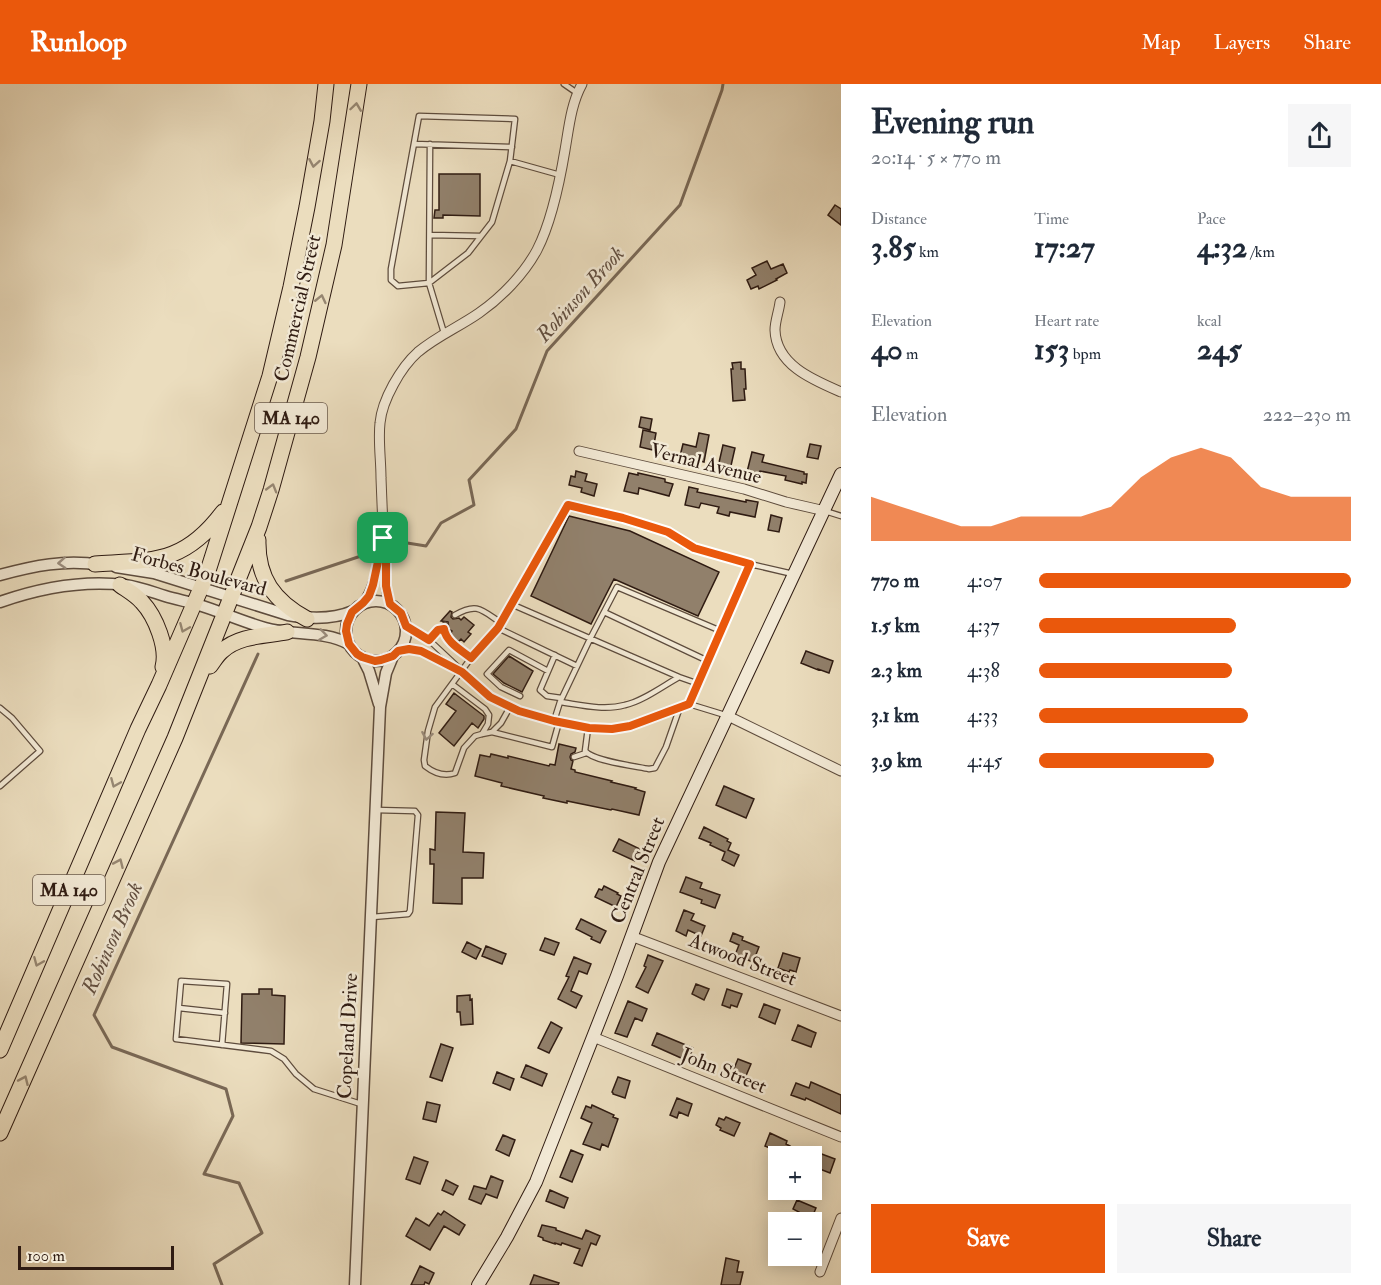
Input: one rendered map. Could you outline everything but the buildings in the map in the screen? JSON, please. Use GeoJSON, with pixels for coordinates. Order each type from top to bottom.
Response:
{"type":"FeatureCollection","features":[{"type":"Feature","properties":{"kind":"highway","name":"Commercial Street"},"geometry":{"type":"LineString","coordinates":[[0,1050],[194,604],[229,505],[270,376],[288,298],[307,207],[326,84]]}},
{"type":"Feature","properties":{"kind":"highway","name":"Commercial Street"},"geometry":{"type":"LineString","coordinates":[[0,1133],[175,738],[259,527],[305,367],[334,244],[359,84]]}},
{"type":"Feature","properties":{"kind":"highway"},"geometry":{"type":"LineString","coordinates":[[94,564],[144,561],[185,550],[205,533],[229,505]]}},
{"type":"Feature","properties":{"kind":"highway"},"geometry":{"type":"LineString","coordinates":[[259,527],[259,564],[265,578],[279,599],[291,610],[307,618]]}},
{"type":"Feature","properties":{"kind":"highway"},"geometry":{"type":"LineString","coordinates":[[120,585],[142,602],[156,624],[162,639],[165,661],[159,685]]}},
{"type":"Feature","properties":{"kind":"highway"},"geometry":{"type":"LineString","coordinates":[[200,677],[222,651],[231,645],[250,637],[287,632]]}},
{"type":"Feature","properties":{"kind":"main road","name":"Central Street"},"geometry":{"type":"LineString","coordinates":[[482,1282],[537,1182],[659,862],[841,474]]}},
{"type":"Feature","properties":{"kind":"street"},"geometry":{"type":"LineString","coordinates":[[390,604],[386,586],[383,538],[380,424],[383,410],[403,368],[417,353],[444,333],[490,305],[522,272],[536,252],[551,213],[579,88]]}},
{"type":"Feature","properties":{"kind":"street"},"geometry":{"type":"LineString","coordinates":[[780,302],[775,328],[777,346],[788,363],[817,381],[841,392]]}},
{"type":"Feature","properties":{"kind":"street","name":"Vernal Avenue"},"geometry":{"type":"LineString","coordinates":[[579,451],[744,489],[825,511]]}},
{"type":"Feature","properties":{"kind":"street"},"geometry":{"type":"LineString","coordinates":[[383,538],[369,596],[352,612],[346,631],[349,644],[362,657],[375,661],[395,654]]}},
{"type":"Feature","properties":{"kind":"street","name":"Forbes Boulevard"},"geometry":{"type":"LineString","coordinates":[[0,575],[39,565],[69,562],[94,564],[154,573],[288,615],[307,618],[342,616],[352,612]]}},
{"type":"Feature","properties":{"kind":"street","name":"Forbes Boulevard"},"geometry":{"type":"LineString","coordinates":[[0,602],[61,586],[120,585],[139,588],[194,604],[266,628],[326,635],[339,638],[349,644]]}},
{"type":"Feature","properties":{"kind":"street"},"geometry":{"type":"LineString","coordinates":[[363,603],[377,600],[390,604],[401,613],[406,626],[405,640],[386,673],[380,707]]}},
{"type":"Feature","properties":{"kind":"street"},"geometry":{"type":"LineString","coordinates":[[362,657],[369,671],[380,707]]}},
{"type":"Feature","properties":{"kind":"street","name":"Copeland Drive"},"geometry":{"type":"LineString","coordinates":[[355,1285],[380,707]]}},
{"type":"Feature","properties":{"kind":"street"},"geometry":{"type":"LineString","coordinates":[[728,716],[841,771]]}},
{"type":"Feature","properties":{"kind":"street","name":"Atwood Street"},"geometry":{"type":"LineString","coordinates":[[631,936],[841,1016]]}},
{"type":"Feature","properties":{"kind":"street","name":"John Street"},"geometry":{"type":"LineString","coordinates":[[593,1037],[841,1137]]}},
{"type":"Feature","properties":{"kind":"street"},"geometry":{"type":"LineString","coordinates":[[820,1272],[841,1218]]}},
{"type":"Feature","properties":{"kind":"lane"},"geometry":{"type":"LineString","coordinates":[[564,84],[579,88]]}},
{"type":"Feature","properties":{"kind":"lane"},"geometry":{"type":"LineString","coordinates":[[419,116],[516,118],[512,147],[510,162],[492,222],[468,253],[429,283],[398,286],[391,280],[391,269],[419,116]]}},
{"type":"Feature","properties":{"kind":"lane"},"geometry":{"type":"LineString","coordinates":[[414,144],[512,147]]}},
{"type":"Feature","properties":{"kind":"lane"},"geometry":{"type":"LineString","coordinates":[[430,144],[429,283],[444,333]]}},
{"type":"Feature","properties":{"kind":"lane"},"geometry":{"type":"LineString","coordinates":[[510,162],[560,175]]}},
{"type":"Feature","properties":{"kind":"lane"},"geometry":{"type":"LineString","coordinates":[[430,235],[481,236]]}},
{"type":"Feature","properties":{"kind":"lane"},"geometry":{"type":"LineString","coordinates":[[558,753],[552,747],[492,732],[475,736],[464,748],[454,772],[449,775],[433,772],[425,766],[424,760],[428,731],[435,707],[471,658],[499,626],[568,505],[668,532],[694,548],[793,574]]}},
{"type":"Feature","properties":{"kind":"lane"},"geometry":{"type":"LineString","coordinates":[[825,511],[841,516]]}},
{"type":"Feature","properties":{"kind":"lane"},"geometry":{"type":"LineString","coordinates":[[689,704],[750,564]]}},
{"type":"Feature","properties":{"kind":"lane"},"geometry":{"type":"LineString","coordinates":[[552,747],[560,700],[617,587],[721,631]]}},
{"type":"Feature","properties":{"kind":"lane"},"geometry":{"type":"LineString","coordinates":[[511,604],[699,684]]}},
{"type":"Feature","properties":{"kind":"lane"},"geometry":{"type":"LineString","coordinates":[[455,615],[470,608],[476,608],[499,626],[577,666]]}},
{"type":"Feature","properties":{"kind":"lane"},"geometry":{"type":"LineString","coordinates":[[604,612],[708,661]]}},
{"type":"Feature","properties":{"kind":"lane"},"geometry":{"type":"LineString","coordinates":[[406,626],[429,640],[490,697],[519,711],[556,722],[588,728],[612,729],[630,726],[689,704],[728,716]]}},
{"type":"Feature","properties":{"kind":"lane"},"geometry":{"type":"LineString","coordinates":[[429,640],[444,627],[444,633],[448,639],[471,658]]}},
{"type":"Feature","properties":{"kind":"lane"},"geometry":{"type":"LineString","coordinates":[[395,654],[409,649],[421,651],[462,672]]}},
{"type":"Feature","properties":{"kind":"lane"},"geometry":{"type":"LineString","coordinates":[[520,696],[501,687],[487,674],[509,650],[548,671]]}},
{"type":"Feature","properties":{"kind":"lane"},"geometry":{"type":"LineString","coordinates":[[555,656],[540,690],[547,696],[560,700],[600,708],[625,705],[679,677]]}},
{"type":"Feature","properties":{"kind":"lane"},"geometry":{"type":"LineString","coordinates":[[452,684],[485,709],[489,715],[488,724],[482,734]]}},
{"type":"Feature","properties":{"kind":"lane"},"geometry":{"type":"LineString","coordinates":[[492,732],[501,723],[510,707]]}},
{"type":"Feature","properties":{"kind":"lane"},"geometry":{"type":"LineString","coordinates":[[574,757],[586,753],[606,760],[649,769],[655,768],[666,747],[680,707]]}},
{"type":"Feature","properties":{"kind":"lane"},"geometry":{"type":"LineString","coordinates":[[0,708],[12,718],[40,751],[0,786]]}},
{"type":"Feature","properties":{"kind":"lane"},"geometry":{"type":"LineString","coordinates":[[586,753],[588,728]]}},
{"type":"Feature","properties":{"kind":"lane"},"geometry":{"type":"LineString","coordinates":[[372,917],[408,914],[410,911],[418,815],[415,811],[376,810]]}},
{"type":"Feature","properties":{"kind":"lane"},"geometry":{"type":"LineString","coordinates":[[222,1045],[227,984],[181,981],[176,1039],[222,1045],[271,1051],[284,1059],[296,1074],[314,1089],[363,1104]]}},
{"type":"Feature","properties":{"kind":"lane"},"geometry":{"type":"LineString","coordinates":[[178,1008],[225,1013]]}},
{"type":"Feature","properties":{"kind":"waterway","name":"Robinson Brook"},"geometry":{"type":"LineString","coordinates":[[401,542],[426,546],[441,523],[474,505],[469,480],[516,429],[547,351],[680,205],[723,84]]}},
{"type":"Feature","properties":{"kind":"waterway","name":"Robinson Brook"},"geometry":{"type":"LineString","coordinates":[[286,581],[361,556]]}},
{"type":"Feature","properties":{"kind":"waterway","name":"Robinson Brook"},"geometry":{"type":"LineString","coordinates":[[222,1285],[214,1264],[262,1233],[239,1183],[204,1174],[233,1116],[226,1089],[112,1047],[94,1015],[258,654]]}},
{"type":"Feature","properties":{"kind":"route"},"geometry":{"type":"LineString","coordinates":[[568,505],[668,532],[694,548],[750,564],[689,704],[630,726],[612,729],[589,728],[519,711],[490,697],[462,672],[421,651],[409,649],[398,651],[387,659],[375,661],[357,654],[347,638],[347,624],[352,612],[369,596],[383,538],[386,586],[390,604],[401,613],[406,626],[429,640],[438,630],[444,629],[448,639],[471,658],[498,628],[568,505]]}}]}
